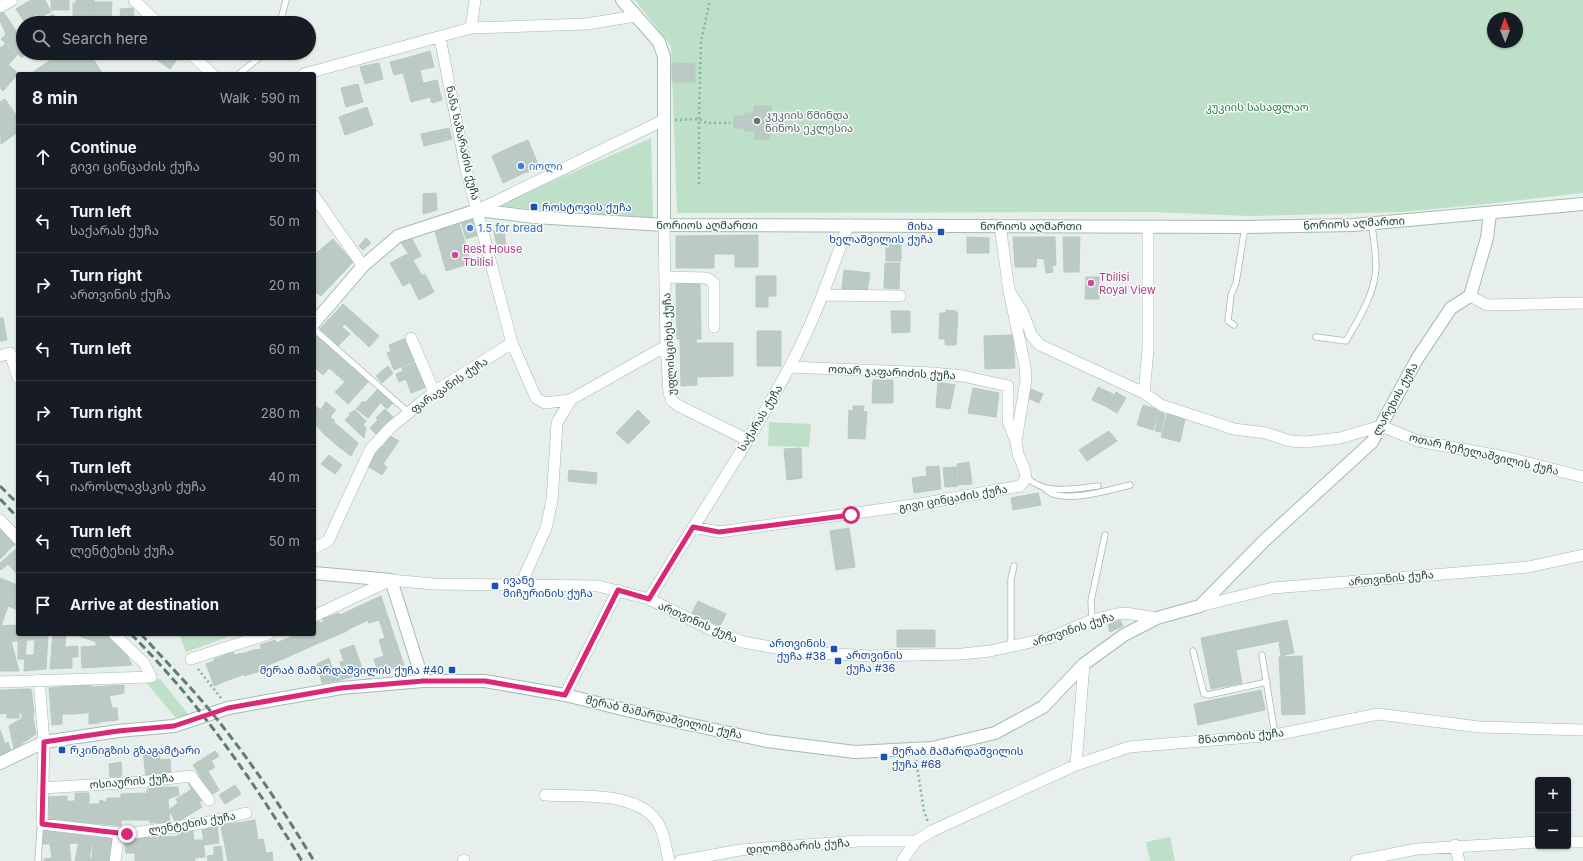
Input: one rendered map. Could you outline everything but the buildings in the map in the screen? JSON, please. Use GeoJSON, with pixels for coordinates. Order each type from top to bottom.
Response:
{"type":"FeatureCollection","features":[{"type":"Feature","properties":{"kind":"street"},"geometry":{"type":"LineString","coordinates":[[0,7],[12,0]]}},
{"type":"Feature","properties":{"kind":"street"},"geometry":{"type":"LineString","coordinates":[[134,0],[151,16]]}},
{"type":"Feature","properties":{"kind":"street"},"geometry":{"type":"LineString","coordinates":[[471,28],[475,0]]}},
{"type":"Feature","properties":{"kind":"street"},"geometry":{"type":"LineString","coordinates":[[622,0],[659,42],[664,57],[664,225]]}},
{"type":"Feature","properties":{"kind":"street"},"geometry":{"type":"LineString","coordinates":[[312,72],[440,38],[471,28],[586,24],[636,16]]}},
{"type":"Feature","properties":{"kind":"street","name":"ნანა ხაზარაძის ქუჩა"},"geometry":{"type":"LineString","coordinates":[[440,38],[466,169],[512,343],[536,398],[545,403],[570,400]]}},
{"type":"Feature","properties":{"kind":"street"},"geometry":{"type":"LineString","coordinates":[[197,60],[210,72]]}},
{"type":"Feature","properties":{"kind":"street","name":"ნორიოს აღმართი"},"geometry":{"type":"LineString","coordinates":[[316,321],[364,266],[398,236],[478,210],[664,120]]}},
{"type":"Feature","properties":{"kind":"street"},"geometry":{"type":"LineString","coordinates":[[316,199],[364,266]]}},
{"type":"Feature","properties":{"kind":"street","name":"ნორიოს აღმართი"},"geometry":{"type":"LineString","coordinates":[[478,210],[534,217],[664,225],[1244,227],[1372,223],[1490,214],[1583,204]]}},
{"type":"Feature","properties":{"kind":"street"},"geometry":{"type":"LineString","coordinates":[[1490,214],[1487,238],[1470,296],[1487,305],[1583,303]]}},
{"type":"Feature","properties":{"kind":"street","name":"უფლისციხეს ქუჩა"},"geometry":{"type":"LineString","coordinates":[[664,225],[666,346],[669,393],[672,401],[679,406],[748,440]]}},
{"type":"Feature","properties":{"kind":"street","name":"საქარას ქუჩა"},"geometry":{"type":"LineString","coordinates":[[649,599],[748,440],[790,367],[823,295],[848,225]]}},
{"type":"Feature","properties":{"kind":"street"},"geometry":{"type":"LineString","coordinates":[[1000,226],[1009,291],[1025,366],[1026,380],[1016,441],[1018,454],[1024,468],[1026,478]]}},
{"type":"Feature","properties":{"kind":"street"},"geometry":{"type":"LineString","coordinates":[[1144,393],[1148,350],[1148,227]]}},
{"type":"Feature","properties":{"kind":"street"},"geometry":{"type":"LineString","coordinates":[[665,277],[707,278],[714,283],[714,326]]}},
{"type":"Feature","properties":{"kind":"street"},"geometry":{"type":"LineString","coordinates":[[1009,291],[1022,311],[1032,336],[1040,345],[1144,393],[1161,405],[1234,429],[1266,433],[1290,441],[1306,442],[1340,438],[1381,426]]}},
{"type":"Feature","properties":{"kind":"street"},"geometry":{"type":"LineString","coordinates":[[823,295],[900,296]]}},
{"type":"Feature","properties":{"kind":"street","name":"ლარეხის ქუჩა"},"geometry":{"type":"LineString","coordinates":[[1200,606],[1266,540],[1372,442],[1417,359],[1451,308],[1470,296]]}},
{"type":"Feature","properties":{"kind":"street"},"geometry":{"type":"LineString","coordinates":[[411,338],[434,392]]}},
{"type":"Feature","properties":{"kind":"street","name":"ფარავანის ქუჩა"},"geometry":{"type":"LineString","coordinates":[[316,547],[328,541],[370,450],[390,428],[434,392],[512,343]]}},
{"type":"Feature","properties":{"kind":"street"},"geometry":{"type":"LineString","coordinates":[[521,584],[546,528],[552,501],[557,423],[560,415],[566,410],[570,400],[666,346]]}},
{"type":"Feature","properties":{"kind":"street"},"geometry":{"type":"LineString","coordinates":[[0,356],[10,353],[16,372]]}},
{"type":"Feature","properties":{"kind":"street","name":"ოთარ ჯაფარიძის ქუჩა"},"geometry":{"type":"LineString","coordinates":[[790,367],[933,373],[963,376],[1008,386],[1008,421],[1016,441]]}},
{"type":"Feature","properties":{"kind":"street","name":"ოთარ ჩეჩელაშვილის ქუჩა"},"geometry":{"type":"LineString","coordinates":[[1381,426],[1418,441],[1505,457],[1583,477]]}},
{"type":"Feature","properties":{"kind":"street","name":"გივი ცინცაძის ქუჩა"},"geometry":{"type":"LineString","coordinates":[[693,527],[719,532],[859,514],[1020,486],[1026,478]]}},
{"type":"Feature","properties":{"kind":"street"},"geometry":{"type":"LineString","coordinates":[[0,520],[16,537]]}},
{"type":"Feature","properties":{"kind":"street","name":"ართვინის ქუჩა"},"geometry":{"type":"LineString","coordinates":[[1200,606],[1273,588],[1528,567],[1583,555]]}},
{"type":"Feature","properties":{"kind":"street"},"geometry":{"type":"LineString","coordinates":[[316,573],[391,580]]}},
{"type":"Feature","properties":{"kind":"street"},"geometry":{"type":"LineString","coordinates":[[316,615],[391,580]]}},
{"type":"Feature","properties":{"kind":"street"},"geometry":{"type":"LineString","coordinates":[[391,580],[423,681]]}},
{"type":"Feature","properties":{"kind":"street","name":"ართვინის ქუჩა"},"geometry":{"type":"LineString","coordinates":[[391,580],[433,584],[598,586],[649,599],[714,631],[743,642],[798,652],[871,656],[962,654],[1011,648],[1049,638],[1092,620],[1125,613],[1157,618]]}},
{"type":"Feature","properties":{"kind":"street"},"geometry":{"type":"LineString","coordinates":[[565,695],[618,590]]}},
{"type":"Feature","properties":{"kind":"street","name":"მერაბ მამარდაშვილის ქუჩა"},"geometry":{"type":"LineString","coordinates":[[0,763],[44,742],[118,731],[174,726],[228,708],[341,688],[423,681],[485,681],[565,695],[655,717],[767,740],[855,752],[932,748],[995,733],[1043,707],[1084,664],[1124,635],[1157,618],[1200,606]]}},
{"type":"Feature","properties":{"kind":"street"},"geometry":{"type":"LineString","coordinates":[[0,682],[151,676],[144,663],[116,636]]}},
{"type":"Feature","properties":{"kind":"street"},"geometry":{"type":"LineString","coordinates":[[191,659],[262,636]]}},
{"type":"Feature","properties":{"kind":"street"},"geometry":{"type":"LineString","coordinates":[[1076,765],[1084,664]]}},
{"type":"Feature","properties":{"kind":"street"},"geometry":{"type":"LineString","coordinates":[[39,680],[44,742],[42,824]]}},
{"type":"Feature","properties":{"kind":"street","name":"მნათობის ქუჩა"},"geometry":{"type":"LineString","coordinates":[[916,841],[932,831],[1076,765],[1129,747],[1275,735],[1378,714],[1479,728],[1583,730]]}},
{"type":"Feature","properties":{"kind":"street","name":"ოსიაურის ქუჩა"},"geometry":{"type":"LineString","coordinates":[[43,788],[139,782],[192,776],[209,800]]}},
{"type":"Feature","properties":{"kind":"street"},"geometry":{"type":"LineString","coordinates":[[544,795],[618,798],[638,805],[652,815],[660,826],[669,861]]}},
{"type":"Feature","properties":{"kind":"street","name":"ლენტეხის ქუჩა"},"geometry":{"type":"LineString","coordinates":[[42,824],[127,834],[204,823],[246,813]]}},
{"type":"Feature","properties":{"kind":"street"},"geometry":{"type":"LineString","coordinates":[[115,861],[119,833]]}},
{"type":"Feature","properties":{"kind":"street","name":"დიღომბარის ქუჩა"},"geometry":{"type":"LineString","coordinates":[[680,861],[740,850],[859,841],[916,841]]}},
{"type":"Feature","properties":{"kind":"street"},"geometry":{"type":"LineString","coordinates":[[902,861],[916,841]]}},
{"type":"Feature","properties":{"kind":"street"},"geometry":{"type":"LineString","coordinates":[[1356,861],[1417,849],[1535,842]]}},
{"type":"Feature","properties":{"kind":"street"},"geometry":{"type":"LineString","coordinates":[[1571,842],[1583,842]]}},
{"type":"Feature","properties":{"kind":"street"},"geometry":{"type":"LineString","coordinates":[[1455,846],[1459,861]]}},
{"type":"Feature","properties":{"kind":"lane"},"geometry":{"type":"LineString","coordinates":[[282,16],[286,0]]}},
{"type":"Feature","properties":{"kind":"lane"},"geometry":{"type":"LineString","coordinates":[[241,72],[256,60]]}},
{"type":"Feature","properties":{"kind":"lane"},"geometry":{"type":"LineString","coordinates":[[1316,337],[1346,341],[1364,309],[1375,278],[1376,266],[1372,223]]}},
{"type":"Feature","properties":{"kind":"lane"},"geometry":{"type":"LineString","coordinates":[[1234,325],[1228,321],[1231,295],[1236,282],[1244,227]]}},
{"type":"Feature","properties":{"kind":"lane"},"geometry":{"type":"LineString","coordinates":[[316,331],[408,412]]}},
{"type":"Feature","properties":{"kind":"lane"},"geometry":{"type":"LineString","coordinates":[[1026,478],[1051,494],[1064,496],[1081,495],[1130,485]]}},
{"type":"Feature","properties":{"kind":"lane"},"geometry":{"type":"LineString","coordinates":[[1042,487],[1072,489],[1098,486]]}},
{"type":"Feature","properties":{"kind":"lane"},"geometry":{"type":"LineString","coordinates":[[1092,620],[1091,601],[1105,535]]}},
{"type":"Feature","properties":{"kind":"lane"},"geometry":{"type":"LineString","coordinates":[[1011,648],[1011,579],[1014,566]]}},
{"type":"Feature","properties":{"kind":"lane"},"geometry":{"type":"LineString","coordinates":[[1193,651],[1204,694],[1208,695],[1266,682]]}},
{"type":"Feature","properties":{"kind":"lane"},"geometry":{"type":"LineString","coordinates":[[1262,655],[1275,735]]}},
{"type":"Feature","properties":{"kind":"lane"},"geometry":{"type":"LineString","coordinates":[[38,861],[40,830],[42,824]]}},
{"type":"Feature","properties":{"kind":"path"},"geometry":{"type":"LineString","coordinates":[[699,184],[701,41],[710,0]]}},
{"type":"Feature","properties":{"kind":"path"},"geometry":{"type":"LineString","coordinates":[[664,120],[699,119],[707,123],[730,124]]}},
{"type":"Feature","properties":{"kind":"path"},"geometry":{"type":"LineString","coordinates":[[191,659],[228,708]]}},
{"type":"Feature","properties":{"kind":"path"},"geometry":{"type":"LineString","coordinates":[[915,749],[924,811],[932,831]]}},
{"type":"Feature","properties":{"kind":"green space","name":"კუკიის სასაფლაო"},"geometry":{"type":"Polygon","coordinates":[[[635,0],[1583,0],[1583,193],[1402,212],[1249,216],[1151,212],[677,213],[671,46],[635,0]]]}},
{"type":"Feature","properties":{"kind":"green space"},"geometry":{"type":"Polygon","coordinates":[[[651,138],[653,218],[496,206],[651,138]]]}},
{"type":"Feature","properties":{"kind":"green space"},"geometry":{"type":"Polygon","coordinates":[[[769,422],[811,424],[809,447],[768,446],[769,422]]]}},
{"type":"Feature","properties":{"kind":"green space"},"geometry":{"type":"Polygon","coordinates":[[[180,636],[230,636],[186,652],[180,636]]]}},
{"type":"Feature","properties":{"kind":"green space"},"geometry":{"type":"Polygon","coordinates":[[[160,679],[189,715],[175,717],[144,680],[160,679]]]}},
{"type":"Feature","properties":{"kind":"green space"},"geometry":{"type":"Polygon","coordinates":[[[1170,837],[1175,861],[1150,861],[1146,842],[1170,837]]]}},
{"type":"Feature","properties":{"kind":"railway"},"geometry":{"type":"LineString","coordinates":[[0,486],[16,502]]}},
{"type":"Feature","properties":{"kind":"railway"},"geometry":{"type":"LineString","coordinates":[[0,499],[16,516]]}},
{"type":"Feature","properties":{"kind":"railway"},"geometry":{"type":"LineString","coordinates":[[133,636],[156,660],[202,714],[264,800],[302,861]]}},
{"type":"Feature","properties":{"kind":"railway"},"geometry":{"type":"LineString","coordinates":[[143,636],[196,694],[244,754],[273,796],[314,861]]}},
{"type":"Feature","properties":{"kind":"place","name":"კუკიის წმინდა ნინოს ეკლესია"},"geometry":{"type":"Point","coordinates":[757,121]}},
{"type":"Feature","properties":{"kind":"place","name":"იოლი"},"geometry":{"type":"Point","coordinates":[521,166]}},
{"type":"Feature","properties":{"kind":"place","name":"როსტოვის ქუჩა"},"geometry":{"type":"Point","coordinates":[534,207]}},
{"type":"Feature","properties":{"kind":"place","name":"1.5 for bread"},"geometry":{"type":"Point","coordinates":[470,228]}},
{"type":"Feature","properties":{"kind":"place","name":"მიხა ხელაშვილის ქუჩა"},"geometry":{"type":"Point","coordinates":[941,232]}},
{"type":"Feature","properties":{"kind":"place","name":"Rest House Tbilisi"},"geometry":{"type":"Point","coordinates":[455,255]}},
{"type":"Feature","properties":{"kind":"place","name":"Tbilisi Royal View"},"geometry":{"type":"Point","coordinates":[1091,283]}},
{"type":"Feature","properties":{"kind":"place","name":"ივანე მიჩურინის ქუჩა"},"geometry":{"type":"Point","coordinates":[495,586]}},
{"type":"Feature","properties":{"kind":"place","name":"ართვინის ქუჩა #38"},"geometry":{"type":"Point","coordinates":[834,649]}},
{"type":"Feature","properties":{"kind":"place","name":"ართვინის ქუჩა #36"},"geometry":{"type":"Point","coordinates":[838,661]}},
{"type":"Feature","properties":{"kind":"place","name":"მერაბ მამარდაშვილის ქუჩა #40"},"geometry":{"type":"Point","coordinates":[452,670]}},
{"type":"Feature","properties":{"kind":"place","name":"რკინიგზის გზაგამტარი"},"geometry":{"type":"Point","coordinates":[62,750]}},
{"type":"Feature","properties":{"kind":"place","name":"მერაბ მამარდაშვილის ქუჩა #68"},"geometry":{"type":"Point","coordinates":[884,757]}},
{"type":"Feature","properties":{"kind":"route"},"geometry":{"type":"LineString","coordinates":[[127,834],[42,824],[44,742],[118,731],[174,726],[228,708],[341,688],[423,681],[485,681],[565,695],[618,590],[649,599],[693,527],[719,532],[851,515]]}}]}
